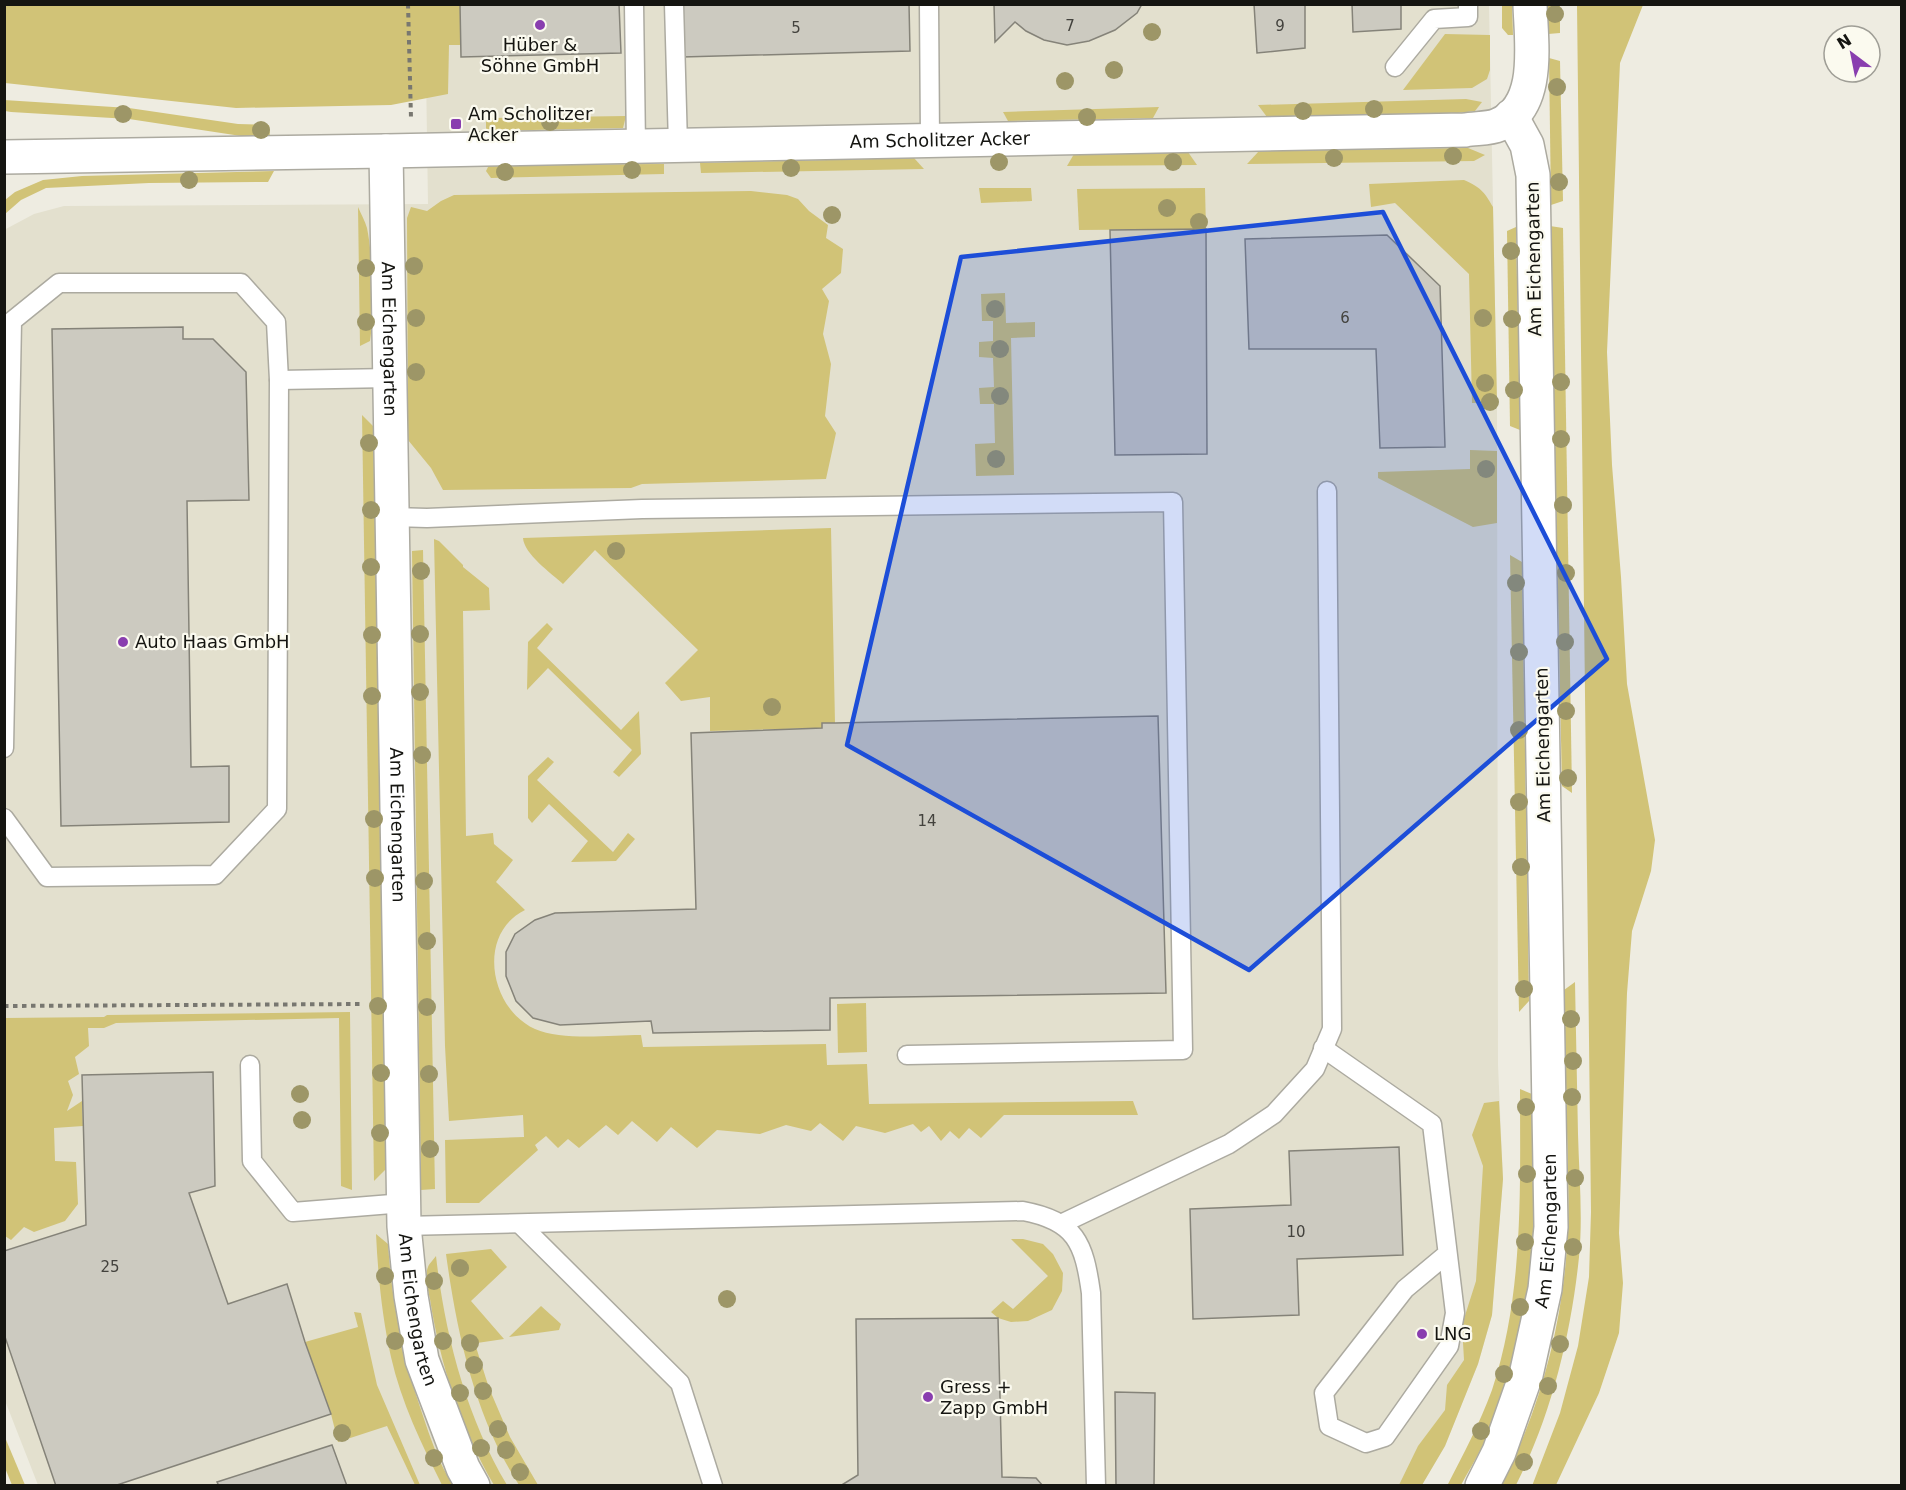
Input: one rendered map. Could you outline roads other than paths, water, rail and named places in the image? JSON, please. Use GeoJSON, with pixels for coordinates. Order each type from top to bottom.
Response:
{"type":"FeatureCollection","features":[{"type":"Feature","properties":{"kind":"street"},"geometry":{"type":"LineString","coordinates":[[1511,116],[1525,99],[1531,79],[1530,4]]}},
{"type":"Feature","properties":{"kind":"street","name":"Am Scholitzer Acker"},"geometry":{"type":"LineString","coordinates":[[6,159],[1465,130],[1497,125],[1511,116]]}},
{"type":"Feature","properties":{"kind":"street","name":"Am Eichengarten"},"geometry":{"type":"LineString","coordinates":[[1482,1485],[1500,1452],[1527,1375],[1545,1289],[1551,1227],[1533,175],[1527,145],[1511,116]]}},
{"type":"Feature","properties":{"kind":"street","name":"Am Eichengarten"},"geometry":{"type":"LineString","coordinates":[[399,151],[391,378],[404,1215],[411,1296],[422,1360],[463,1468],[474,1485]]}},
{"type":"Feature","properties":{"kind":"lane"},"geometry":{"type":"LineString","coordinates":[[633,4],[636,146]]}},
{"type":"Feature","properties":{"kind":"lane"},"geometry":{"type":"LineString","coordinates":[[674,4],[678,145]]}},
{"type":"Feature","properties":{"kind":"lane"},"geometry":{"type":"LineString","coordinates":[[929,4],[930,140]]}},
{"type":"Feature","properties":{"kind":"lane"},"geometry":{"type":"LineString","coordinates":[[1395,67],[1434,19],[1468,16],[1468,4]]}},
{"type":"Feature","properties":{"kind":"lane"},"geometry":{"type":"LineString","coordinates":[[4,748],[12,321],[59,283],[241,282],[276,322],[279,380],[277,809],[215,875],[47,877],[4,818]]}},
{"type":"Feature","properties":{"kind":"lane"},"geometry":{"type":"LineString","coordinates":[[279,380],[391,378]]}},
{"type":"Feature","properties":{"kind":"lane"},"geometry":{"type":"LineString","coordinates":[[1061,1224],[1229,1144],[1274,1114],[1315,1069],[1332,1029],[1327,491]]}},
{"type":"Feature","properties":{"kind":"lane"},"geometry":{"type":"LineString","coordinates":[[393,517],[427,518],[642,509],[1173,502],[1183,1050],[907,1055]]}},
{"type":"Feature","properties":{"kind":"lane"},"geometry":{"type":"LineString","coordinates":[[1323,1048],[1432,1124],[1455,1313],[1449,1346],[1385,1437],[1366,1443],[1329,1426],[1324,1394],[1406,1289],[1447,1254]]}},
{"type":"Feature","properties":{"kind":"lane"},"geometry":{"type":"LineString","coordinates":[[250,1065],[252,1161],[293,1212],[404,1215],[520,1224],[1023,1211],[1042,1215],[1061,1224],[1076,1238],[1083,1250],[1091,1293],[1096,1485]]}},
{"type":"Feature","properties":{"kind":"lane"},"geometry":{"type":"LineString","coordinates":[[520,1224],[680,1383],[713,1485]]}},
{"type":"Feature","properties":{"kind":"place","name":"Hüber & Söhne GmbH"},"geometry":{"type":"Point","coordinates":[540,25]}},
{"type":"Feature","properties":{"kind":"place","name":"Am Scholitzer Acker"},"geometry":{"type":"Point","coordinates":[456,124]}},
{"type":"Feature","properties":{"kind":"place","name":"Auto Haas GmbH"},"geometry":{"type":"Point","coordinates":[123,642]}},
{"type":"Feature","properties":{"kind":"place","name":"LNG"},"geometry":{"type":"Point","coordinates":[1422,1334]}},
{"type":"Feature","properties":{"kind":"place","name":"Gress + Zapp GmbH"},"geometry":{"type":"Point","coordinates":[928,1397]}}]}
